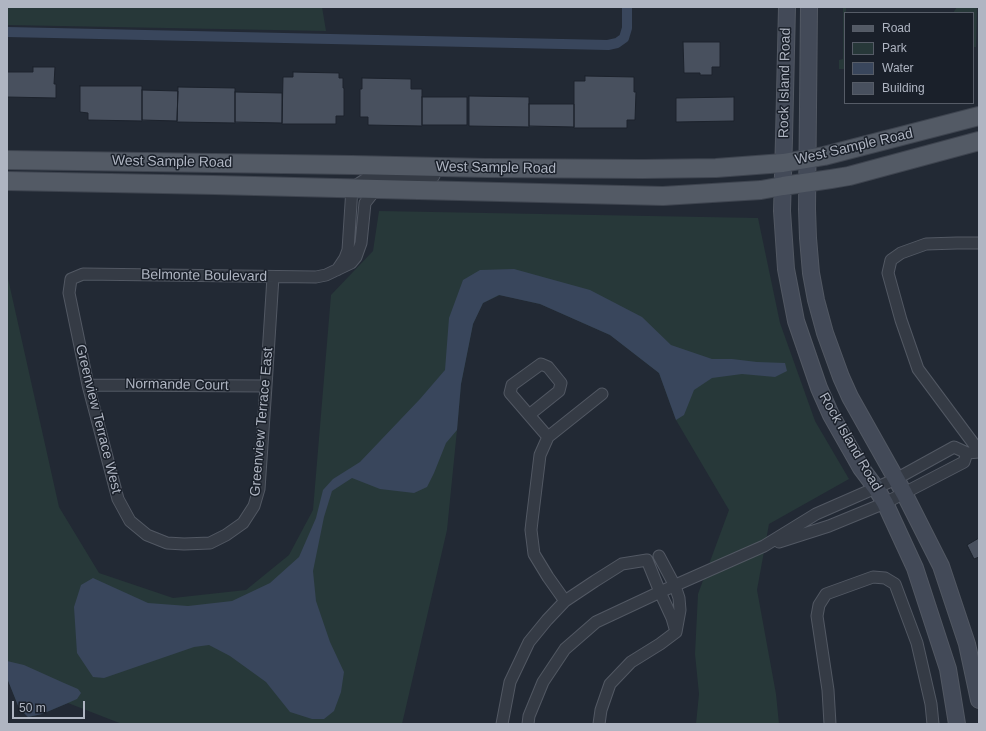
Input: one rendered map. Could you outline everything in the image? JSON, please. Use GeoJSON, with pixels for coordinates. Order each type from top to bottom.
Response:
{"type":"FeatureCollection","features":[{"type":"Feature","properties":{"kind":"main road","name":"Rock Island Road"},"geometry":{"type":"LineString","coordinates":[[787,7],[782,218],[786,269],[796,321],[819,388],[831,415],[861,468],[885,502],[915,568],[948,669],[957,724]]}},
{"type":"Feature","properties":{"kind":"main road","name":"Rock Island Road"},"geometry":{"type":"LineString","coordinates":[[808,7],[807,209],[811,273],[816,300],[825,333],[850,397],[896,478],[941,566],[967,644],[979,700]]}},
{"type":"Feature","properties":{"kind":"main road","name":"West Sample Road"},"geometry":{"type":"LineString","coordinates":[[7,160],[643,170],[716,168],[807,160],[840,153],[979,116]]}},
{"type":"Feature","properties":{"kind":"main road","name":"West Sample Road"},"geometry":{"type":"LineString","coordinates":[[7,181],[663,196],[761,190],[849,176],[979,141]]}},
{"type":"Feature","properties":{"kind":"main road"},"geometry":{"type":"LineString","coordinates":[[7,177],[12,172],[54,172],[71,160]]}},
{"type":"Feature","properties":{"kind":"main road"},"geometry":{"type":"LineString","coordinates":[[214,185],[240,175],[335,177],[352,165]]}},
{"type":"Feature","properties":{"kind":"street"},"geometry":{"type":"LineString","coordinates":[[336,271],[345,258],[348,250],[352,188],[372,175],[473,176],[486,168]]}},
{"type":"Feature","properties":{"kind":"street","name":"Belmonte Boulevard"},"geometry":{"type":"LineString","coordinates":[[71,279],[83,274],[273,277],[316,277],[326,275],[351,263],[356,257],[361,243],[365,203],[376,189]]}},
{"type":"Feature","properties":{"kind":"street"},"geometry":{"type":"LineString","coordinates":[[764,546],[816,514],[876,488],[954,447],[967,453],[979,451],[918,370],[888,273],[891,260],[901,253],[926,244],[957,242],[979,243]]}},
{"type":"Feature","properties":{"kind":"street","name":"Greenview Terrace East"},"geometry":{"type":"LineString","coordinates":[[184,544],[210,543],[226,536],[243,523],[254,506],[259,489],[273,277]]}},
{"type":"Feature","properties":{"kind":"street","name":"Greenview Terrace West"},"geometry":{"type":"LineString","coordinates":[[71,279],[69,293],[88,385],[118,499],[130,521],[147,535],[167,543],[184,544]]}},
{"type":"Feature","properties":{"kind":"street"},"geometry":{"type":"LineString","coordinates":[[529,415],[559,391],[561,383],[548,367],[541,364],[512,385],[510,393],[529,415],[548,437]]}},
{"type":"Feature","properties":{"kind":"street","name":"Normande Court"},"geometry":{"type":"LineString","coordinates":[[88,385],[266,386]]}},
{"type":"Feature","properties":{"kind":"street"},"geometry":{"type":"LineString","coordinates":[[564,601],[534,554],[531,530],[540,455],[548,437],[602,394]]}},
{"type":"Feature","properties":{"kind":"street"},"geometry":{"type":"LineString","coordinates":[[528,724],[529,716],[543,682],[565,649],[596,622],[764,546],[829,526],[885,502],[964,462],[967,453]]}},
{"type":"Feature","properties":{"kind":"street"},"geometry":{"type":"LineString","coordinates":[[599,724],[601,710],[610,684],[631,662],[676,632],[680,610],[678,598],[675,586],[658,556]]}},
{"type":"Feature","properties":{"kind":"street"},"geometry":{"type":"LineString","coordinates":[[502,724],[510,682],[529,642],[546,620],[564,601],[622,564],[647,560],[672,618],[676,632]]}},
{"type":"Feature","properties":{"kind":"street"},"geometry":{"type":"LineString","coordinates":[[830,724],[828,690],[817,616],[819,605],[826,594],[873,577],[885,578],[895,584],[917,643],[931,704],[933,724]]}},
{"type":"Feature","properties":{"kind":"green space"},"geometry":{"type":"Polygon","coordinates":[[[7,7],[322,7],[326,31],[7,25],[7,7]]]}},
{"type":"Feature","properties":{"kind":"green space"},"geometry":{"type":"Polygon","coordinates":[[[843,7],[846,7],[846,12],[844,12],[844,69],[839,69],[839,60],[843,59],[843,7]]]}},
{"type":"Feature","properties":{"kind":"green space"},"geometry":{"type":"Polygon","coordinates":[[[957,7],[977,7],[976,47],[974,47],[974,12],[954,12],[957,7]]]}},
{"type":"Feature","properties":{"kind":"green space"},"geometry":{"type":"Polygon","coordinates":[[[379,211],[758,218],[780,323],[815,421],[849,479],[769,524],[757,590],[776,694],[779,724],[696,724],[699,694],[695,654],[698,594],[729,510],[676,420],[659,373],[610,335],[540,304],[500,295],[483,303],[473,324],[461,384],[447,530],[402,724],[122,724],[68,703],[42,714],[28,717],[19,708],[7,678],[7,274],[59,507],[99,573],[173,598],[246,590],[289,555],[313,510],[331,295],[373,251],[379,211]]]}},
{"type":"Feature","properties":{"kind":"water"},"geometry":{"type":"Polygon","coordinates":[[[514,269],[590,290],[642,317],[671,345],[712,359],[785,363],[787,371],[775,377],[742,374],[712,378],[694,390],[684,415],[676,420],[659,373],[610,335],[540,304],[499,295],[483,303],[473,324],[461,384],[457,430],[446,443],[427,487],[414,493],[380,489],[352,478],[332,491],[324,517],[313,571],[316,601],[330,642],[344,672],[341,692],[334,711],[324,719],[312,719],[290,712],[266,682],[230,656],[209,645],[194,647],[104,678],[93,677],[77,653],[74,607],[81,585],[93,578],[148,603],[188,606],[232,601],[270,583],[299,557],[316,518],[323,490],[333,479],[360,462],[420,399],[445,370],[449,318],[463,280],[480,270],[514,269]]]}},
{"type":"Feature","properties":{"kind":"water"},"geometry":{"type":"Polygon","coordinates":[[[7,661],[24,665],[78,689],[81,693],[77,699],[42,714],[28,717],[19,708],[7,678],[7,661]]]}},
{"type":"Feature","properties":{"kind":"building"},"geometry":{"type":"Polygon","coordinates":[[[683,42],[720,42],[720,67],[712,67],[712,75],[684,73],[683,42]]]}},
{"type":"Feature","properties":{"kind":"building"},"geometry":{"type":"Polygon","coordinates":[[[33,67],[55,67],[54,84],[56,84],[56,98],[7,97],[7,72],[33,72],[33,67]]]}},
{"type":"Feature","properties":{"kind":"building"},"geometry":{"type":"Polygon","coordinates":[[[293,72],[339,73],[339,78],[343,78],[344,116],[336,116],[336,124],[282,124],[283,77],[293,77],[293,72]]]}},
{"type":"Feature","properties":{"kind":"building"},"geometry":{"type":"Polygon","coordinates":[[[585,76],[634,77],[634,92],[636,92],[635,120],[627,120],[627,128],[574,128],[574,81],[585,81],[585,76]]]}},
{"type":"Feature","properties":{"kind":"building"},"geometry":{"type":"Polygon","coordinates":[[[362,78],[411,79],[411,89],[422,89],[422,126],[368,125],[368,117],[360,117],[360,89],[362,89],[362,78]]]}},
{"type":"Feature","properties":{"kind":"building"},"geometry":{"type":"Polygon","coordinates":[[[80,86],[142,86],[142,121],[88,120],[88,113],[80,112],[80,86]]]}},
{"type":"Feature","properties":{"kind":"building"},"geometry":{"type":"Polygon","coordinates":[[[178,87],[235,88],[235,123],[177,122],[178,87]]]}},
{"type":"Feature","properties":{"kind":"building"},"geometry":{"type":"Polygon","coordinates":[[[142,90],[178,91],[177,121],[142,120],[142,90]]]}},
{"type":"Feature","properties":{"kind":"building"},"geometry":{"type":"Polygon","coordinates":[[[235,92],[282,93],[282,123],[235,122],[235,92]]]}},
{"type":"Feature","properties":{"kind":"building"},"geometry":{"type":"Polygon","coordinates":[[[469,96],[529,97],[529,127],[469,126],[469,96]]]}},
{"type":"Feature","properties":{"kind":"building"},"geometry":{"type":"Polygon","coordinates":[[[422,97],[467,97],[467,125],[422,125],[422,97]]]}},
{"type":"Feature","properties":{"kind":"building"},"geometry":{"type":"Polygon","coordinates":[[[734,97],[734,121],[676,122],[676,98],[734,97]]]}},
{"type":"Feature","properties":{"kind":"building"},"geometry":{"type":"Polygon","coordinates":[[[529,104],[574,104],[574,127],[529,126],[529,104]]]}},
{"type":"Feature","properties":{"kind":"building"},"geometry":{"type":"Polygon","coordinates":[[[979,538],[979,557],[974,559],[967,545],[979,538]]]}},
{"type":"Feature","properties":{"kind":"waterway"},"geometry":{"type":"LineString","coordinates":[[7,32],[608,45],[617,43],[624,38],[627,28],[627,7]]}}]}
